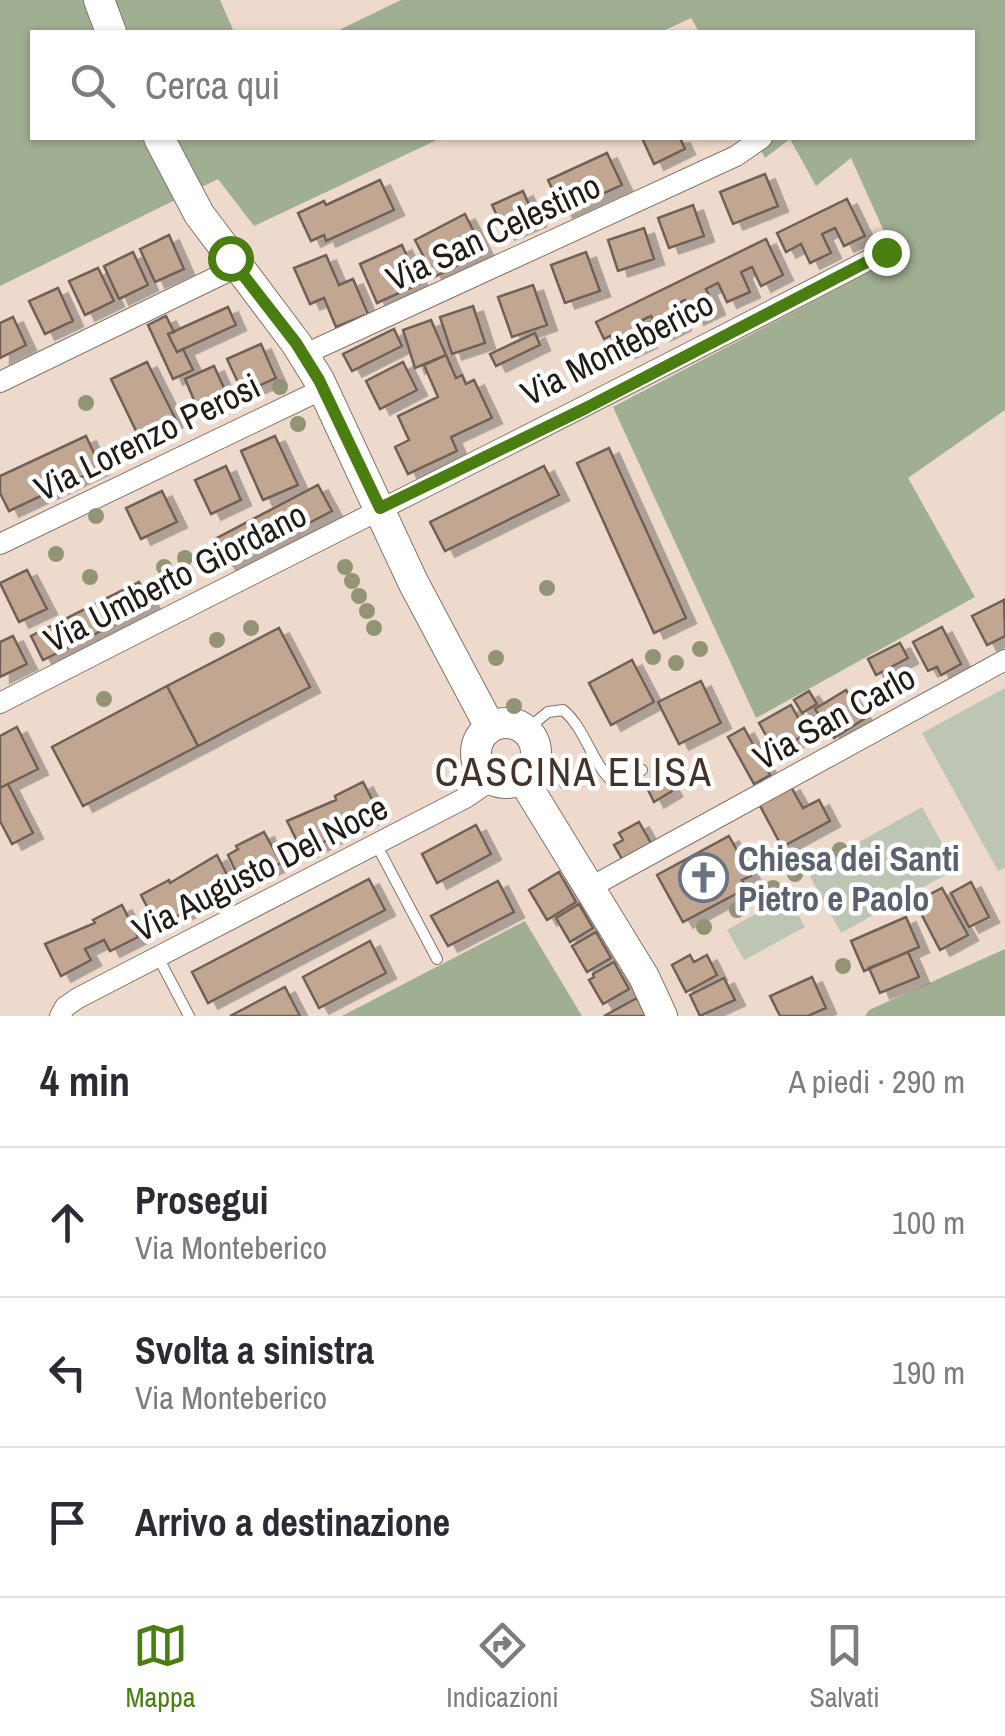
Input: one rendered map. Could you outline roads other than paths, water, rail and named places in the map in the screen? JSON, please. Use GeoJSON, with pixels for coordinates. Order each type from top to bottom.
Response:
{"type":"FeatureCollection","features":[{"type":"Feature","properties":{"kind":"street"},"geometry":{"type":"LineString","coordinates":[[99,0],[111,30]]}},
{"type":"Feature","properties":{"kind":"street"},"geometry":{"type":"LineString","coordinates":[[160,140],[200,214],[303,355],[323,389],[413,582],[490,728]]}},
{"type":"Feature","properties":{"kind":"street","name":"Via San Celestino"},"geometry":{"type":"LineString","coordinates":[[303,355],[736,156],[759,140]]}},
{"type":"Feature","properties":{"kind":"street","name":"Via Monteberico"},"geometry":{"type":"LineString","coordinates":[[380,508],[586,408],[886,252]]}},
{"type":"Feature","properties":{"kind":"street"},"geometry":{"type":"LineString","coordinates":[[0,382],[237,267]]}},
{"type":"Feature","properties":{"kind":"street","name":"Via Lorenzo Perosi"},"geometry":{"type":"LineString","coordinates":[[0,544],[323,389]]}},
{"type":"Feature","properties":{"kind":"street","name":"Via Umberto Giordano"},"geometry":{"type":"LineString","coordinates":[[0,703],[380,508]]}},
{"type":"Feature","properties":{"kind":"street","name":"Via San Carlo"},"geometry":{"type":"LineString","coordinates":[[588,888],[1005,660]]}},
{"type":"Feature","properties":{"kind":"street"},"geometry":{"type":"LineString","coordinates":[[507,779],[533,767],[536,751],[526,730],[508,723],[490,728],[477,744],[476,754],[484,773],[507,779],[588,888],[644,977],[662,1016]]}},
{"type":"Feature","properties":{"kind":"street","name":"Via Augusto Del Noce"},"geometry":{"type":"LineString","coordinates":[[60,1016],[78,998],[507,779]]}},
{"type":"Feature","properties":{"kind":"lane"},"geometry":{"type":"LineString","coordinates":[[526,730],[548,712],[562,710],[575,723],[600,768],[614,783],[642,770]]}},
{"type":"Feature","properties":{"kind":"lane"},"geometry":{"type":"LineString","coordinates":[[376,844],[438,960]]}},
{"type":"Feature","properties":{"kind":"lane"},"geometry":{"type":"LineString","coordinates":[[158,957],[189,1016]]}},
{"type":"Feature","properties":{"kind":"place","name":"Chiesa dei Santi Pietro e Paolo"},"geometry":{"type":"Point","coordinates":[703,878]}},
{"type":"Feature","properties":{"kind":"district","name":"CASCINA ELISA"},"geometry":{"type":"Point","coordinates":[574,771]}}]}
